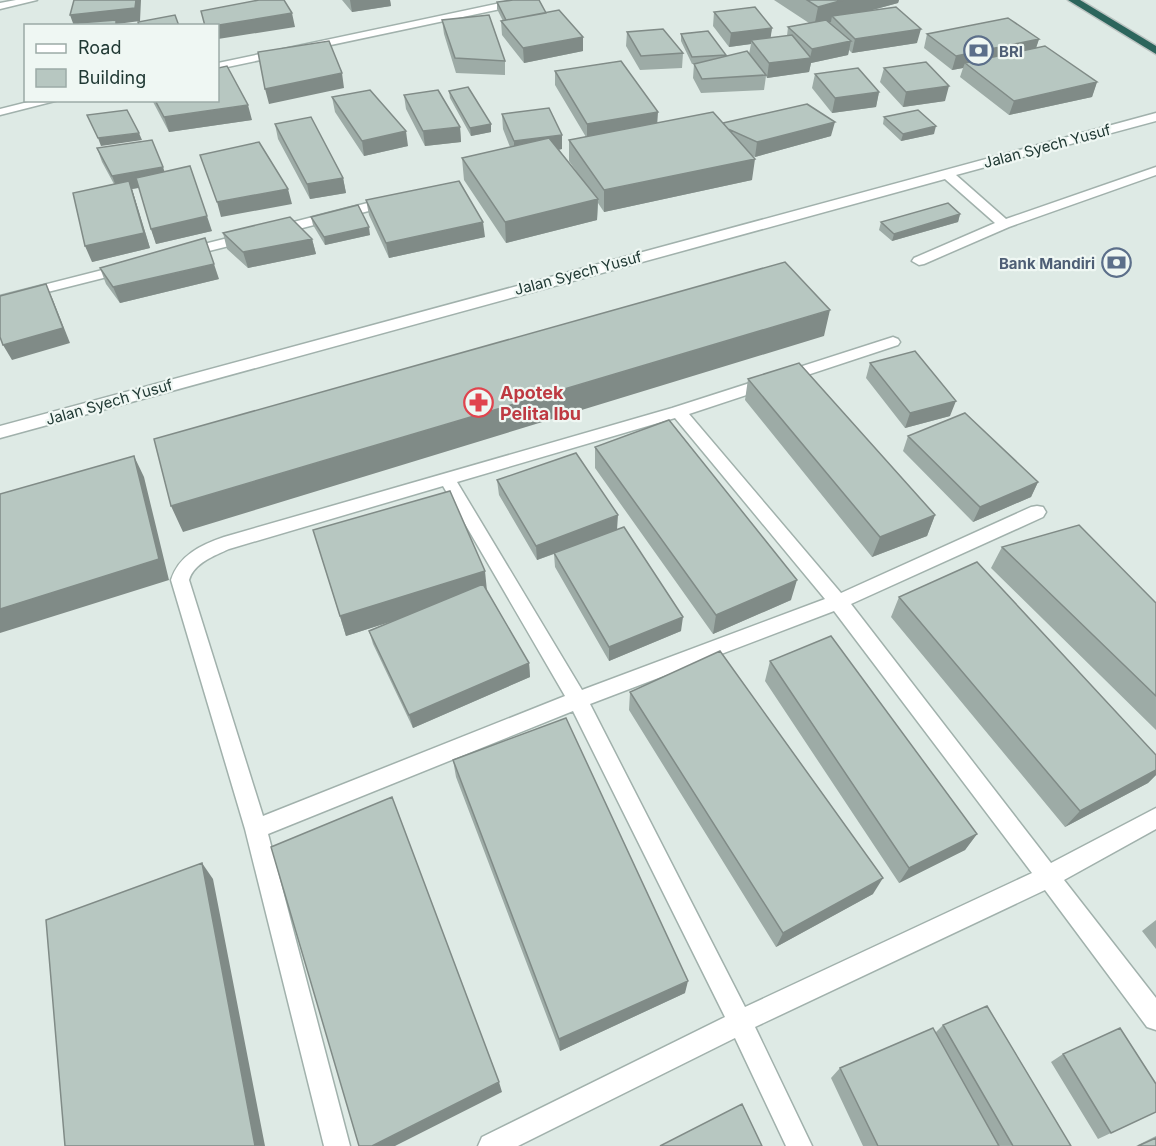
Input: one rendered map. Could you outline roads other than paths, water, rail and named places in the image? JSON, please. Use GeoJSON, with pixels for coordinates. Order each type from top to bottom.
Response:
{"type":"FeatureCollection","features":[{"type":"Feature","properties":{"kind":"highway"},"geometry":{"type":"LineString","coordinates":[[1073,0],[1156,51]]}},
{"type":"Feature","properties":{"kind":"street"},"geometry":{"type":"LineString","coordinates":[[0,6],[32,0]]}},
{"type":"Feature","properties":{"kind":"street"},"geometry":{"type":"LineString","coordinates":[[219,66],[529,0]]}},
{"type":"Feature","properties":{"kind":"street"},"geometry":{"type":"LineString","coordinates":[[0,112],[45,102]]}},
{"type":"Feature","properties":{"kind":"street","name":"Jalan Syech Yusuf"},"geometry":{"type":"LineString","coordinates":[[0,432],[1156,117]]}},
{"type":"Feature","properties":{"kind":"street"},"geometry":{"type":"LineString","coordinates":[[920,261],[1004,224],[1156,171]]}},
{"type":"Feature","properties":{"kind":"street"},"geometry":{"type":"LineString","coordinates":[[946,173],[1004,224]]}},
{"type":"Feature","properties":{"kind":"street"},"geometry":{"type":"LineString","coordinates":[[168,258],[408,197]]}},
{"type":"Feature","properties":{"kind":"street"},"geometry":{"type":"LineString","coordinates":[[0,300],[145,264]]}},
{"type":"Feature","properties":{"kind":"street"},"geometry":{"type":"LineString","coordinates":[[337,1146],[256,829],[180,580],[181,574],[198,557],[224,544],[678,412],[893,342]]}},
{"type":"Feature","properties":{"kind":"street"},"geometry":{"type":"LineString","coordinates":[[678,412],[838,602],[1156,1018]]}},
{"type":"Feature","properties":{"kind":"street"},"geometry":{"type":"LineString","coordinates":[[447,479],[578,700],[740,1022],[799,1146]]}},
{"type":"Feature","properties":{"kind":"street"},"geometry":{"type":"LineString","coordinates":[[256,829],[578,700],[838,602],[1037,512]]}},
{"type":"Feature","properties":{"kind":"street"},"geometry":{"type":"LineString","coordinates":[[491,1146],[740,1022],[1048,877],[1156,818]]}},
{"type":"Feature","properties":{"kind":"place","name":"BRI"},"geometry":{"type":"Point","coordinates":[978,51]}},
{"type":"Feature","properties":{"kind":"place","name":"Bank Mandiri"},"geometry":{"type":"Point","coordinates":[1116,263]}},
{"type":"Feature","properties":{"kind":"place","name":"Apotek Pelita Ibu"},"geometry":{"type":"Point","coordinates":[479,402]}}]}
